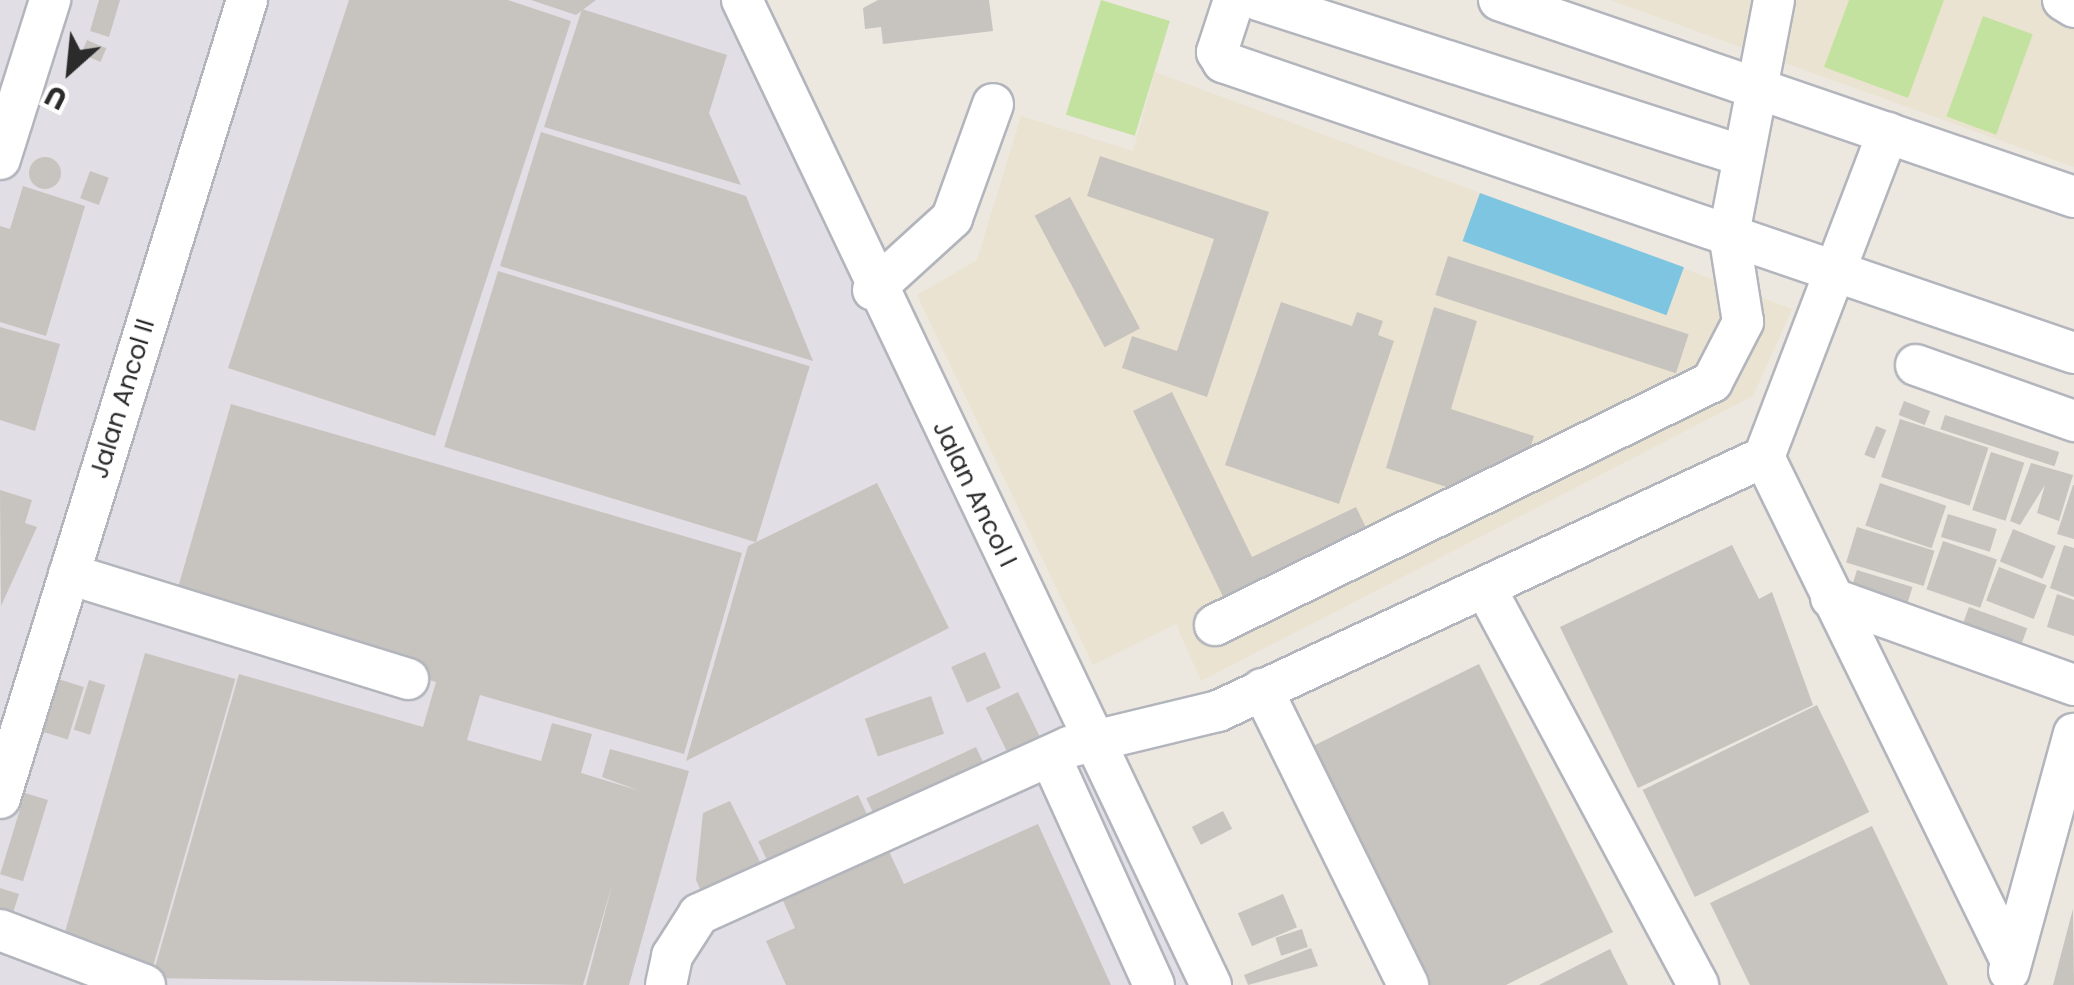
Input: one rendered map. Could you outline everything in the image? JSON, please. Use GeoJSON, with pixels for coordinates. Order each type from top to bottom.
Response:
{"type":"FeatureCollection","features":[{"type":"Feature","properties":{"kind":"street"},"geometry":{"type":"LineString","coordinates":[[0,159],[50,0]]}},
{"type":"Feature","properties":{"kind":"street","name":"Jalan Ancol II"},"geometry":{"type":"LineString","coordinates":[[0,798],[247,0]]}},
{"type":"Feature","properties":{"kind":"street","name":"Jalan Ancol I"},"geometry":{"type":"LineString","coordinates":[[742,0],[873,290],[1211,985]]}},
{"type":"Feature","properties":{"kind":"street"},"geometry":{"type":"LineString","coordinates":[[1234,0],[1216,52],[1224,62],[1842,270],[2074,353]]}},
{"type":"Feature","properties":{"kind":"street"},"geometry":{"type":"LineString","coordinates":[[1258,0],[1740,155]]}},
{"type":"Feature","properties":{"kind":"street"},"geometry":{"type":"LineString","coordinates":[[1499,0],[2074,197]]}},
{"type":"Feature","properties":{"kind":"street"},"geometry":{"type":"LineString","coordinates":[[1215,625],[1712,382],[1742,322],[1729,234],[1740,155],[1774,0]]}},
{"type":"Feature","properties":{"kind":"street"},"geometry":{"type":"LineString","coordinates":[[2063,0],[2074,7]]}},
{"type":"Feature","properties":{"kind":"street"},"geometry":{"type":"LineString","coordinates":[[873,290],[952,218],[993,104]]}},
{"type":"Feature","properties":{"kind":"street"},"geometry":{"type":"LineString","coordinates":[[666,985],[672,956],[699,914],[1094,740],[1188,722],[1487,591],[1764,457],[1842,270],[1888,133]]}},
{"type":"Feature","properties":{"kind":"street"},"geometry":{"type":"LineString","coordinates":[[1916,365],[2074,421]]}},
{"type":"Feature","properties":{"kind":"street"},"geometry":{"type":"LineString","coordinates":[[1764,457],[2009,973]]}},
{"type":"Feature","properties":{"kind":"street"},"geometry":{"type":"LineString","coordinates":[[68,574],[408,679]]}},
{"type":"Feature","properties":{"kind":"street"},"geometry":{"type":"LineString","coordinates":[[1487,591],[1698,985]]}},
{"type":"Feature","properties":{"kind":"street"},"geometry":{"type":"LineString","coordinates":[[1830,598],[2074,684]]}},
{"type":"Feature","properties":{"kind":"street"},"geometry":{"type":"LineString","coordinates":[[1262,689],[1408,985]]}},
{"type":"Feature","properties":{"kind":"street"},"geometry":{"type":"LineString","coordinates":[[2009,973],[2074,734]]}},
{"type":"Feature","properties":{"kind":"street"},"geometry":{"type":"LineString","coordinates":[[1051,758],[1154,985]]}},
{"type":"Feature","properties":{"kind":"street"},"geometry":{"type":"LineString","coordinates":[[0,930],[144,985]]}},
{"type":"Feature","properties":{"kind":"shaded area"},"geometry":{"type":"Polygon","coordinates":[[[0,0],[758,0],[1193,985],[0,985],[0,0]]]}},
{"type":"Feature","properties":{"kind":"shaded area"},"geometry":{"type":"Polygon","coordinates":[[[1610,0],[2074,0],[2074,167],[1610,0]]]}},
{"type":"Feature","properties":{"kind":"shaded area"},"geometry":{"type":"Polygon","coordinates":[[[1155,72],[1792,309],[1753,396],[1201,681],[1176,624],[1093,665],[917,295],[977,260],[1021,116],[1133,151],[1155,72]]]}},
{"type":"Feature","properties":{"kind":"green space"},"geometry":{"type":"Polygon","coordinates":[[[1101,0],[1170,21],[1135,136],[1066,115],[1101,0]]]}},
{"type":"Feature","properties":{"kind":"green space"},"geometry":{"type":"Polygon","coordinates":[[[1849,0],[1944,0],[1908,98],[1824,67],[1849,0]]]}},
{"type":"Feature","properties":{"kind":"green space"},"geometry":{"type":"Polygon","coordinates":[[[1983,16],[2033,34],[1996,135],[1946,117],[1983,16]]]}},
{"type":"Feature","properties":{"kind":"water"},"geometry":{"type":"Polygon","coordinates":[[[1480,193],[1684,267],[1666,315],[1463,241],[1480,193]]]}},
{"type":"Feature","properties":{"kind":"building"},"geometry":{"type":"Polygon","coordinates":[[[99,0],[120,0],[109,37],[90,31],[99,0]]]}},
{"type":"Feature","properties":{"kind":"building"},"geometry":{"type":"Polygon","coordinates":[[[349,0],[508,0],[571,21],[435,436],[228,368],[349,0]]]}},
{"type":"Feature","properties":{"kind":"building"},"geometry":{"type":"Polygon","coordinates":[[[531,0],[596,0],[576,15],[531,0]]]}},
{"type":"Feature","properties":{"kind":"building"},"geometry":{"type":"Polygon","coordinates":[[[878,0],[989,0],[993,31],[883,44],[881,27],[865,29],[863,8],[878,0]]]}},
{"type":"Feature","properties":{"kind":"building"},"geometry":{"type":"Polygon","coordinates":[[[582,9],[727,55],[709,113],[741,185],[544,127],[582,9]]]}},
{"type":"Feature","properties":{"kind":"building"},"geometry":{"type":"Polygon","coordinates":[[[87,40],[106,48],[100,62],[81,54],[87,40]]]}},
{"type":"Feature","properties":{"kind":"building"},"geometry":{"type":"Polygon","coordinates":[[[541,132],[746,196],[813,361],[500,266],[541,132]]]}},
{"type":"Feature","properties":{"kind":"building"},"geometry":{"type":"Polygon","coordinates":[[[1100,156],[1269,212],[1207,397],[1122,368],[1132,336],[1177,351],[1214,239],[1087,196],[1100,156]]]}},
{"type":"Feature","properties":{"kind":"building"},"geometry":{"type":"Polygon","coordinates":[[[45,157],[56,162],[61,173],[56,184],[45,189],[34,184],[29,173],[34,162],[45,157]]]}},
{"type":"Feature","properties":{"kind":"building"},"geometry":{"type":"Polygon","coordinates":[[[90,171],[109,178],[99,205],[80,198],[90,171]]]}},
{"type":"Feature","properties":{"kind":"building"},"geometry":{"type":"Polygon","coordinates":[[[23,186],[85,206],[46,336],[0,322],[0,226],[10,229],[23,186]]]}},
{"type":"Feature","properties":{"kind":"building"},"geometry":{"type":"Polygon","coordinates":[[[1070,197],[1140,329],[1105,347],[1035,216],[1070,197]]]}},
{"type":"Feature","properties":{"kind":"building"},"geometry":{"type":"Polygon","coordinates":[[[1448,256],[1689,334],[1676,373],[1435,295],[1448,256]]]}},
{"type":"Feature","properties":{"kind":"building"},"geometry":{"type":"Polygon","coordinates":[[[498,271],[810,366],[756,542],[444,447],[498,271]]]}},
{"type":"Feature","properties":{"kind":"building"},"geometry":{"type":"Polygon","coordinates":[[[1281,302],[1352,326],[1357,312],[1383,321],[1378,335],[1394,341],[1339,504],[1225,465],[1281,302]]]}},
{"type":"Feature","properties":{"kind":"building"},"geometry":{"type":"Polygon","coordinates":[[[1434,307],[1477,321],[1451,409],[1534,436],[1523,471],[1499,463],[1494,482],[1472,475],[1466,493],[1386,468],[1434,307]]]}},
{"type":"Feature","properties":{"kind":"building"},"geometry":{"type":"Polygon","coordinates":[[[0,327],[60,344],[35,431],[0,420],[0,327]]]}},
{"type":"Feature","properties":{"kind":"building"},"geometry":{"type":"Polygon","coordinates":[[[1172,392],[1252,557],[1356,507],[1372,540],[1229,609],[1133,411],[1172,392]]]}},
{"type":"Feature","properties":{"kind":"building"},"geometry":{"type":"Polygon","coordinates":[[[1904,401],[1930,411],[1925,425],[1899,415],[1904,401]]]}},
{"type":"Feature","properties":{"kind":"building"},"geometry":{"type":"Polygon","coordinates":[[[231,404],[742,553],[684,754],[480,695],[467,740],[541,761],[552,723],[592,734],[581,773],[640,791],[602,777],[610,749],[689,771],[629,985],[586,985],[612,885],[583,985],[152,978],[239,674],[423,727],[436,682],[173,605],[231,404]]]}},
{"type":"Feature","properties":{"kind":"building"},"geometry":{"type":"Polygon","coordinates":[[[1945,415],[2059,452],[2054,466],[1940,429],[1945,415]]]}},
{"type":"Feature","properties":{"kind":"building"},"geometry":{"type":"Polygon","coordinates":[[[1900,419],[1988,448],[1970,506],[1881,477],[1900,419]]]}},
{"type":"Feature","properties":{"kind":"building"},"geometry":{"type":"Polygon","coordinates":[[[1876,426],[1886,430],[1875,459],[1864,455],[1876,426]]]}},
{"type":"Feature","properties":{"kind":"building"},"geometry":{"type":"Polygon","coordinates":[[[1991,452],[2024,463],[2005,521],[1972,510],[1991,452]]]}},
{"type":"Feature","properties":{"kind":"building"},"geometry":{"type":"Polygon","coordinates":[[[2031,463],[2073,475],[2059,521],[2037,513],[2045,485],[2020,525],[2010,521],[2031,463]]]}},
{"type":"Feature","properties":{"kind":"building"},"geometry":{"type":"Polygon","coordinates":[[[877,483],[949,628],[686,761],[748,546],[877,483]]]}},
{"type":"Feature","properties":{"kind":"building"},"geometry":{"type":"Polygon","coordinates":[[[1880,483],[1946,506],[1932,548],[1865,526],[1880,483]]]}},
{"type":"Feature","properties":{"kind":"building"},"geometry":{"type":"Polygon","coordinates":[[[2074,485],[2074,539],[2057,534],[2074,485]]]}},
{"type":"Feature","properties":{"kind":"building"},"geometry":{"type":"Polygon","coordinates":[[[0,490],[32,500],[25,523],[37,527],[1,606],[0,490]]]}},
{"type":"Feature","properties":{"kind":"building"},"geometry":{"type":"Polygon","coordinates":[[[1948,514],[1997,529],[1990,552],[1941,537],[1948,514]]]}},
{"type":"Feature","properties":{"kind":"building"},"geometry":{"type":"Polygon","coordinates":[[[1857,527],[1934,551],[1924,586],[1846,562],[1857,527]]]}},
{"type":"Feature","properties":{"kind":"building"},"geometry":{"type":"Polygon","coordinates":[[[2013,529],[2056,546],[2043,579],[2000,561],[2013,529]]]}},
{"type":"Feature","properties":{"kind":"building"},"geometry":{"type":"Polygon","coordinates":[[[1943,541],[1997,560],[1980,608],[1926,589],[1943,541]]]}},
{"type":"Feature","properties":{"kind":"building"},"geometry":{"type":"Polygon","coordinates":[[[1732,545],[1759,599],[1772,592],[1813,705],[1638,788],[1560,627],[1732,545]]]}},
{"type":"Feature","properties":{"kind":"building"},"geometry":{"type":"Polygon","coordinates":[[[2064,545],[2074,548],[2074,597],[2050,588],[2064,545]]]}},
{"type":"Feature","properties":{"kind":"building"},"geometry":{"type":"Polygon","coordinates":[[[1999,567],[2047,585],[2034,619],[1986,601],[1999,567]]]}},
{"type":"Feature","properties":{"kind":"building"},"geometry":{"type":"Polygon","coordinates":[[[1857,570],[1912,587],[1905,611],[1850,594],[1857,570]]]}},
{"type":"Feature","properties":{"kind":"building"},"geometry":{"type":"Polygon","coordinates":[[[2057,594],[2074,600],[2074,636],[2047,627],[2057,594]]]}},
{"type":"Feature","properties":{"kind":"building"},"geometry":{"type":"Polygon","coordinates":[[[1969,607],[2027,628],[2018,654],[1960,632],[1969,607]]]}},
{"type":"Feature","properties":{"kind":"building"},"geometry":{"type":"Polygon","coordinates":[[[985,652],[1001,688],[967,703],[951,667],[985,652]]]}},
{"type":"Feature","properties":{"kind":"building"},"geometry":{"type":"Polygon","coordinates":[[[145,653],[235,679],[152,968],[62,942],[145,653]]]}},
{"type":"Feature","properties":{"kind":"building"},"geometry":{"type":"Polygon","coordinates":[[[1479,664],[1613,932],[1506,985],[1427,985],[1309,748],[1479,664]]]}},
{"type":"Feature","properties":{"kind":"building"},"geometry":{"type":"Polygon","coordinates":[[[58,679],[84,687],[68,739],[42,732],[58,679]]]}},
{"type":"Feature","properties":{"kind":"building"},"geometry":{"type":"Polygon","coordinates":[[[89,680],[105,685],[90,735],[74,730],[89,680]]]}},
{"type":"Feature","properties":{"kind":"building"},"geometry":{"type":"Polygon","coordinates":[[[1018,692],[1042,741],[1010,757],[986,708],[1018,692]]]}},
{"type":"Feature","properties":{"kind":"building"},"geometry":{"type":"Polygon","coordinates":[[[931,696],[944,734],[878,757],[865,719],[931,696]]]}},
{"type":"Feature","properties":{"kind":"building"},"geometry":{"type":"Polygon","coordinates":[[[1817,705],[1869,812],[1695,897],[1643,790],[1817,705]]]}},
{"type":"Feature","properties":{"kind":"building"},"geometry":{"type":"Polygon","coordinates":[[[976,747],[993,783],[883,834],[866,798],[976,747]]]}},
{"type":"Feature","properties":{"kind":"building"},"geometry":{"type":"Polygon","coordinates":[[[25,793],[48,800],[23,881],[0,874],[25,793]]]}},
{"type":"Feature","properties":{"kind":"building"},"geometry":{"type":"Polygon","coordinates":[[[858,795],[873,827],[773,873],[758,841],[858,795]]]}},
{"type":"Feature","properties":{"kind":"building"},"geometry":{"type":"Polygon","coordinates":[[[730,801],[767,876],[705,900],[696,880],[703,813],[730,801]]]}},
{"type":"Feature","properties":{"kind":"building"},"geometry":{"type":"Polygon","coordinates":[[[1223,811],[1232,829],[1201,845],[1192,827],[1223,811]]]}},
{"type":"Feature","properties":{"kind":"building"},"geometry":{"type":"Polygon","coordinates":[[[1038,824],[1111,985],[786,985],[766,941],[795,928],[781,896],[888,849],[904,884],[1038,824]]]}},
{"type":"Feature","properties":{"kind":"building"},"geometry":{"type":"Polygon","coordinates":[[[1872,826],[1948,985],[1750,985],[1710,903],[1872,826]]]}},
{"type":"Feature","properties":{"kind":"building"},"geometry":{"type":"Polygon","coordinates":[[[0,888],[19,894],[7,932],[0,930],[0,888]]]}},
{"type":"Feature","properties":{"kind":"building"},"geometry":{"type":"Polygon","coordinates":[[[1283,894],[1297,927],[1252,946],[1238,913],[1283,894]]]}},
{"type":"Feature","properties":{"kind":"building"},"geometry":{"type":"Polygon","coordinates":[[[2073,909],[2074,985],[2053,985],[2069,924],[2073,909]]]}},
{"type":"Feature","properties":{"kind":"building"},"geometry":{"type":"Polygon","coordinates":[[[1302,929],[1308,947],[1281,956],[1275,938],[1302,929]]]}},
{"type":"Feature","properties":{"kind":"building"},"geometry":{"type":"Polygon","coordinates":[[[1311,948],[1318,966],[1248,985],[1244,975],[1311,948]]]}},
{"type":"Feature","properties":{"kind":"building"},"geometry":{"type":"Polygon","coordinates":[[[1610,949],[1628,985],[1539,985],[1610,949]]]}}]}
